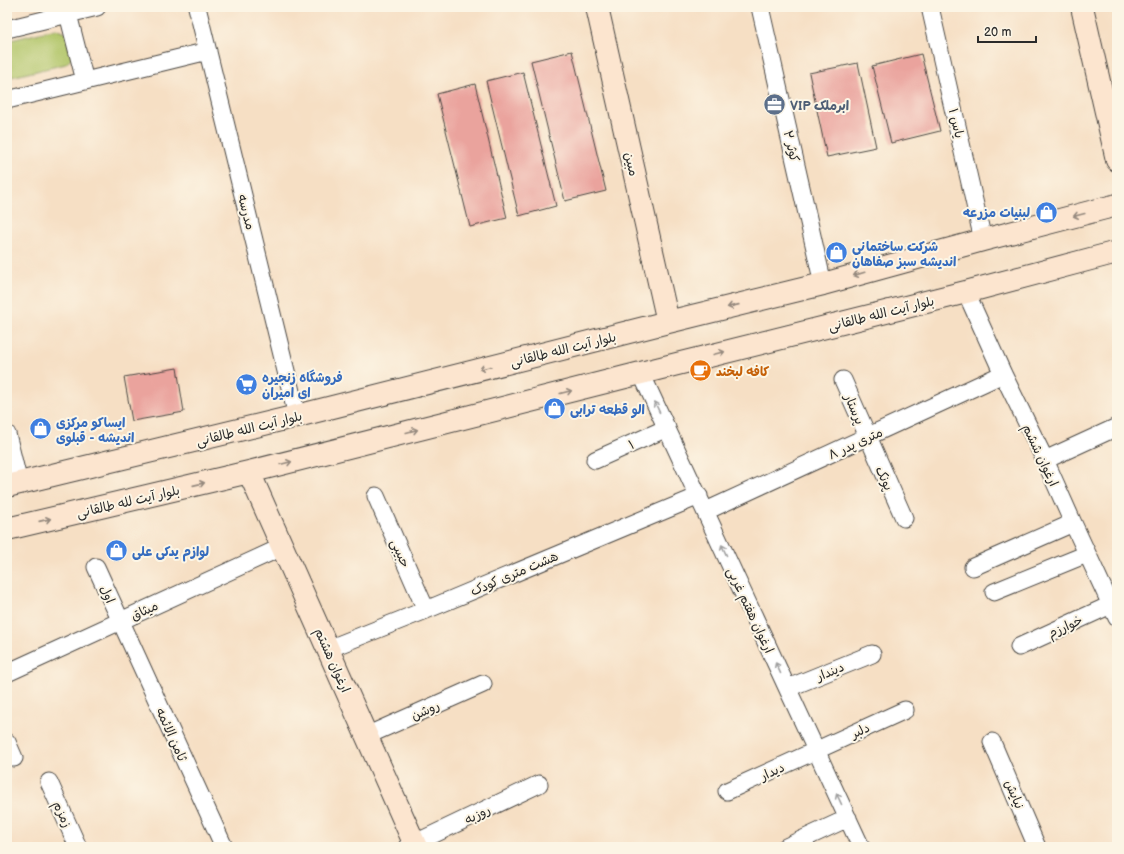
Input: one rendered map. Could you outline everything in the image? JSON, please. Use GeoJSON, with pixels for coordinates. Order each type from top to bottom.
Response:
{"type":"FeatureCollection","features":[{"type":"Feature","properties":{"kind":"street"},"geometry":{"type":"LineString","coordinates":[[7,29],[97,7]]}},
{"type":"Feature","properties":{"kind":"street","name":"مدرسه"},"geometry":{"type":"LineString","coordinates":[[197,7],[297,416]]}},
{"type":"Feature","properties":{"kind":"street","name":"مبین"},"geometry":{"type":"LineString","coordinates":[[597,7],[668,322]]}},
{"type":"Feature","properties":{"kind":"street","name":"کوثر ۲"},"geometry":{"type":"LineString","coordinates":[[760,7],[824,284]]}},
{"type":"Feature","properties":{"kind":"street","name":"یاس ۱"},"geometry":{"type":"LineString","coordinates":[[930,7],[983,240]]}},
{"type":"Feature","properties":{"kind":"street"},"geometry":{"type":"LineString","coordinates":[[1082,7],[1117,160]]}},
{"type":"Feature","properties":{"kind":"street"},"geometry":{"type":"LineString","coordinates":[[68,14],[85,81]]}},
{"type":"Feature","properties":{"kind":"street"},"geometry":{"type":"LineString","coordinates":[[7,100],[208,51]]}},
{"type":"Feature","properties":{"kind":"street","name":"بلوار آیت الله طالقانی"},"geometry":{"type":"LineString","coordinates":[[13,485],[297,416],[824,284],[983,240],[1117,206]]}},
{"type":"Feature","properties":{"kind":"street","name":"بلوار آیت الله طالقانی"},"geometry":{"type":"LineString","coordinates":[[249,472],[966,292],[1117,252]]}},
{"type":"Feature","properties":{"kind":"street","name":"ارغوان ششم"},"geometry":{"type":"LineString","coordinates":[[966,292],[1003,374],[1045,460],[1087,554],[1115,608]]}},
{"type":"Feature","properties":{"kind":"street","name":"ارغوان هفتم غربی"},"geometry":{"type":"LineString","coordinates":[[641,373],[861,847]]}},
{"type":"Feature","properties":{"kind":"street","name":"۸ متری پدر"},"geometry":{"type":"LineString","coordinates":[[703,504],[867,437],[1003,374]]}},
{"type":"Feature","properties":{"kind":"street","name":"پرستار"},"geometry":{"type":"LineString","coordinates":[[843,380],[867,437]]}},
{"type":"Feature","properties":{"kind":"street"},"geometry":{"type":"LineString","coordinates":[[1045,460],[1117,427]]}},
{"type":"Feature","properties":{"kind":"street","name":"۱"},"geometry":{"type":"LineString","coordinates":[[595,460],[667,428]]}},
{"type":"Feature","properties":{"kind":"street"},"geometry":{"type":"LineString","coordinates":[[7,434],[13,485]]}},
{"type":"Feature","properties":{"kind":"street","name":"پونک"},"geometry":{"type":"LineString","coordinates":[[867,437],[904,518]]}},
{"type":"Feature","properties":{"kind":"street","name":"بلوار آیت لله طالقانی"},"geometry":{"type":"LineString","coordinates":[[7,529],[249,472]]}},
{"type":"Feature","properties":{"kind":"street","name":"ارغوان هشتم"},"geometry":{"type":"LineString","coordinates":[[249,472],[328,649],[413,846]]}},
{"type":"Feature","properties":{"kind":"street","name":"حبیبی"},"geometry":{"type":"LineString","coordinates":[[376,496],[426,610]]}},
{"type":"Feature","properties":{"kind":"street","name":"هشت متری کودک"},"geometry":{"type":"LineString","coordinates":[[328,649],[703,504]]}},
{"type":"Feature","properties":{"kind":"street"},"geometry":{"type":"LineString","coordinates":[[973,567],[1073,524]]}},
{"type":"Feature","properties":{"kind":"street","name":"میثاق"},"geometry":{"type":"LineString","coordinates":[[7,673],[282,546]]}},
{"type":"Feature","properties":{"kind":"street"},"geometry":{"type":"LineString","coordinates":[[994,592],[1087,554]]}},
{"type":"Feature","properties":{"kind":"street","name":"اول"},"geometry":{"type":"LineString","coordinates":[[96,567],[121,621]]}},
{"type":"Feature","properties":{"kind":"street","name":"خوارزم"},"geometry":{"type":"LineString","coordinates":[[1019,647],[1115,608]]}},
{"type":"Feature","properties":{"kind":"street","name":"ثامن الائمه"},"geometry":{"type":"LineString","coordinates":[[121,621],[224,847]]}},
{"type":"Feature","properties":{"kind":"street","name":"دیندار"},"geometry":{"type":"LineString","coordinates":[[788,688],[872,654]]}},
{"type":"Feature","properties":{"kind":"street","name":"روشن"},"geometry":{"type":"LineString","coordinates":[[366,736],[483,684]]}},
{"type":"Feature","properties":{"kind":"street","name":"دلبر"},"geometry":{"type":"LineString","coordinates":[[816,750],[905,710]]}},
{"type":"Feature","properties":{"kind":"street"},"geometry":{"type":"LineString","coordinates":[[7,742],[14,758]]}},
{"type":"Feature","properties":{"kind":"street","name":"نیایش"},"geometry":{"type":"LineString","coordinates":[[992,742],[1037,847]]}},
{"type":"Feature","properties":{"kind":"street","name":"دیدار"},"geometry":{"type":"LineString","coordinates":[[727,791],[816,750]]}},
{"type":"Feature","properties":{"kind":"street","name":"زمزم"},"geometry":{"type":"LineString","coordinates":[[49,782],[78,847]]}},
{"type":"Feature","properties":{"kind":"street","name":"روزبه"},"geometry":{"type":"LineString","coordinates":[[413,846],[538,784]]}},
{"type":"Feature","properties":{"kind":"street"},"geometry":{"type":"LineString","coordinates":[[786,847],[848,818]]}},
{"type":"Feature","properties":{"kind":"green space"},"geometry":{"type":"Polygon","coordinates":[[[56,29],[69,35],[73,57],[66,64],[7,78],[7,41],[56,29]]]}},
{"type":"Feature","properties":{"kind":"building"},"geometry":{"type":"Polygon","coordinates":[[[572,51],[606,191],[565,201],[531,61],[572,51]]]}},
{"type":"Feature","properties":{"kind":"building"},"geometry":{"type":"Polygon","coordinates":[[[921,54],[940,131],[891,143],[872,66],[921,54]]]}},
{"type":"Feature","properties":{"kind":"building"},"geometry":{"type":"Polygon","coordinates":[[[858,63],[876,147],[827,157],[809,73],[858,63]]]}},
{"type":"Feature","properties":{"kind":"building"},"geometry":{"type":"Polygon","coordinates":[[[523,72],[556,206],[519,216],[486,81],[523,72]]]}},
{"type":"Feature","properties":{"kind":"building"},"geometry":{"type":"Polygon","coordinates":[[[475,84],[507,218],[470,227],[437,94],[475,84]]]}},
{"type":"Feature","properties":{"kind":"building"},"geometry":{"type":"Polygon","coordinates":[[[177,368],[184,412],[132,421],[124,377],[177,368]]]}},
{"type":"Feature","properties":{"kind":"place","name":"VIP ابرملک"},"geometry":{"type":"Point","coordinates":[774,105]}},
{"type":"Feature","properties":{"kind":"place","name":"لبنیات مزرعه"},"geometry":{"type":"Point","coordinates":[1046,212]}},
{"type":"Feature","properties":{"kind":"place","name":"شرکت ساختمانی اندیشه سبز صفاهان"},"geometry":{"type":"Point","coordinates":[836,253]}},
{"type":"Feature","properties":{"kind":"place","name":"کافه لبخند"},"geometry":{"type":"Point","coordinates":[700,371]}},
{"type":"Feature","properties":{"kind":"place","name":"فروشگاه زنجیره ای امیران"},"geometry":{"type":"Point","coordinates":[247,384]}},
{"type":"Feature","properties":{"kind":"place","name":"الو قطعه ترابی"},"geometry":{"type":"Point","coordinates":[554,409]}},
{"type":"Feature","properties":{"kind":"place","name":"ایساکو مرکزی اندیشه - قبلوی"},"geometry":{"type":"Point","coordinates":[41,429]}},
{"type":"Feature","properties":{"kind":"place","name":"لوازم یدکی علی"},"geometry":{"type":"Point","coordinates":[116,551]}}]}
